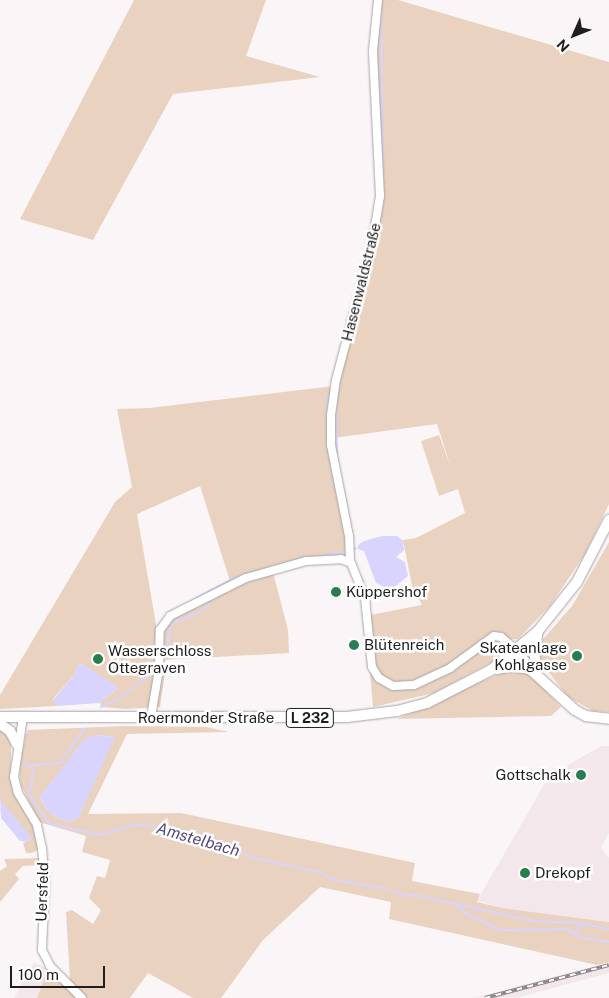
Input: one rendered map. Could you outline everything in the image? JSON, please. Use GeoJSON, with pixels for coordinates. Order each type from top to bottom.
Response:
{"type":"FeatureCollection","features":[{"type":"Feature","properties":{"kind":"main road","name":"L 232"},"geometry":{"type":"LineString","coordinates":[[517,651],[538,631],[577,582],[609,520]]}},
{"type":"Feature","properties":{"kind":"main road"},"geometry":{"type":"LineString","coordinates":[[534,668],[534,651],[538,631]]}},
{"type":"Feature","properties":{"kind":"main road"},"geometry":{"type":"LineString","coordinates":[[517,651],[577,712],[609,719]]}},
{"type":"Feature","properties":{"kind":"main road","name":"Roermonder Straße"},"geometry":{"type":"LineString","coordinates":[[0,717],[362,716],[427,703],[491,670],[517,651]]}},
{"type":"Feature","properties":{"kind":"main road"},"geometry":{"type":"LineString","coordinates":[[491,670],[511,666],[534,668]]}},
{"type":"Feature","properties":{"kind":"main road"},"geometry":{"type":"LineString","coordinates":[[0,724],[10,731],[17,744]]}},
{"type":"Feature","properties":{"kind":"street","name":"Hasenwaldstraße"},"geometry":{"type":"LineString","coordinates":[[378,0],[373,50],[380,196],[372,244],[336,380],[331,415],[331,445],[349,536],[350,561],[365,598],[372,667],[379,678],[393,686],[414,685],[450,668],[494,636],[501,637],[517,651]]}},
{"type":"Feature","properties":{"kind":"street"},"geometry":{"type":"LineString","coordinates":[[151,717],[159,669],[160,630],[175,611],[246,578],[287,566],[324,559],[350,561]]}},
{"type":"Feature","properties":{"kind":"street","name":"Uersfeld"},"geometry":{"type":"LineString","coordinates":[[23,717],[14,765],[17,788],[37,824],[43,856],[42,950],[50,966],[82,998]]}},
{"type":"Feature","properties":{"kind":"shaded area"},"geometry":{"type":"Polygon","coordinates":[[[134,0],[266,0],[246,56],[320,77],[173,94],[93,240],[20,219],[134,0]]]}},
{"type":"Feature","properties":{"kind":"shaded area"},"geometry":{"type":"Polygon","coordinates":[[[378,0],[398,0],[609,62],[609,504],[585,554],[550,606],[518,639],[502,640],[505,651],[492,662],[434,693],[373,707],[365,616],[422,605],[412,586],[403,540],[416,538],[465,513],[458,489],[439,496],[421,441],[439,435],[451,468],[437,424],[333,438],[351,555],[307,557],[230,581],[200,486],[137,514],[157,630],[154,646],[162,646],[165,628],[183,610],[273,572],[288,630],[289,653],[162,660],[166,665],[160,707],[125,709],[101,707],[100,703],[118,688],[82,664],[77,666],[75,674],[53,699],[57,706],[0,709],[0,695],[115,502],[132,487],[117,409],[149,408],[334,386],[372,244],[379,196],[374,71],[378,0]]]}},
{"type":"Feature","properties":{"kind":"shaded area"},"geometry":{"type":"Polygon","coordinates":[[[382,536],[397,536],[403,541],[404,550],[396,557],[405,562],[408,576],[391,590],[376,583],[364,551],[358,549],[358,545],[364,541],[382,536]]]}},
{"type":"Feature","properties":{"kind":"shaded area"},"geometry":{"type":"Polygon","coordinates":[[[609,542],[609,712],[593,711],[568,697],[539,660],[539,644],[572,606],[609,542]]]}},
{"type":"Feature","properties":{"kind":"shaded area"},"geometry":{"type":"Polygon","coordinates":[[[83,664],[118,688],[100,703],[57,706],[53,700],[75,674],[77,666],[83,664]]]}},
{"type":"Feature","properties":{"kind":"shaded area"},"geometry":{"type":"Polygon","coordinates":[[[503,672],[525,672],[534,678],[561,707],[551,716],[397,719],[503,672]]]}},
{"type":"Feature","properties":{"kind":"shaded area"},"geometry":{"type":"Polygon","coordinates":[[[125,726],[206,727],[229,732],[127,734],[88,814],[181,813],[415,863],[412,881],[480,894],[477,902],[502,908],[609,922],[609,962],[597,965],[389,919],[391,902],[320,887],[263,940],[221,998],[193,998],[148,973],[130,998],[37,998],[48,969],[64,984],[70,979],[66,912],[72,910],[93,924],[101,910],[89,898],[97,876],[105,878],[110,860],[82,852],[86,836],[39,822],[21,785],[19,768],[28,730],[125,726]],[[95,735],[83,742],[40,797],[46,809],[57,818],[69,822],[78,818],[114,737],[95,735]]]}},
{"type":"Feature","properties":{"kind":"shaded area"},"geometry":{"type":"Polygon","coordinates":[[[0,728],[11,739],[11,783],[34,827],[39,849],[32,853],[26,853],[23,843],[30,840],[0,800],[0,728]]]}},
{"type":"Feature","properties":{"kind":"shaded area"},"geometry":{"type":"Polygon","coordinates":[[[95,735],[115,737],[78,818],[69,822],[57,818],[46,809],[40,797],[84,739],[95,735]]]}},
{"type":"Feature","properties":{"kind":"shaded area"},"geometry":{"type":"Polygon","coordinates":[[[601,746],[609,746],[609,833],[601,848],[609,858],[609,922],[502,908],[477,901],[549,776],[601,746]]]}},
{"type":"Feature","properties":{"kind":"shaded area"},"geometry":{"type":"Polygon","coordinates":[[[0,800],[27,832],[30,837],[28,842],[20,841],[1,818],[0,800]]]}},
{"type":"Feature","properties":{"kind":"shaded area"},"geometry":{"type":"Polygon","coordinates":[[[40,858],[40,865],[23,866],[15,874],[19,879],[0,902],[0,871],[7,866],[4,859],[40,858]]]}},
{"type":"Feature","properties":{"kind":"shaded area"},"geometry":{"type":"Polygon","coordinates":[[[34,962],[48,969],[41,993],[37,998],[14,998],[34,962]]]}},
{"type":"Feature","properties":{"kind":"shaded area"},"geometry":{"type":"Polygon","coordinates":[[[609,962],[609,973],[516,998],[474,998],[609,962]]]}},
{"type":"Feature","properties":{"kind":"waterway"},"geometry":{"type":"LineString","coordinates":[[381,8],[383,195]]}},
{"type":"Feature","properties":{"kind":"waterway"},"geometry":{"type":"LineString","coordinates":[[373,259],[383,200]]}},
{"type":"Feature","properties":{"kind":"waterway"},"geometry":{"type":"LineString","coordinates":[[353,329],[372,264]]}},
{"type":"Feature","properties":{"kind":"waterway"},"geometry":{"type":"LineString","coordinates":[[338,392],[340,377]]}},
{"type":"Feature","properties":{"kind":"waterway"},"geometry":{"type":"LineString","coordinates":[[327,395],[327,415]]}},
{"type":"Feature","properties":{"kind":"waterway"},"geometry":{"type":"LineString","coordinates":[[336,404],[337,459]]}},
{"type":"Feature","properties":{"kind":"waterway"},"geometry":{"type":"LineString","coordinates":[[328,447],[336,489]]}},
{"type":"Feature","properties":{"kind":"waterway"},"geometry":{"type":"LineString","coordinates":[[344,493],[353,539]]}},
{"type":"Feature","properties":{"kind":"waterway"},"geometry":{"type":"LineString","coordinates":[[343,523],[346,540]]}},
{"type":"Feature","properties":{"kind":"waterway"},"geometry":{"type":"LineString","coordinates":[[345,552],[346,545]]}},
{"type":"Feature","properties":{"kind":"waterway"},"geometry":{"type":"LineString","coordinates":[[197,598],[236,577],[300,559],[345,552]]}},
{"type":"Feature","properties":{"kind":"waterway"},"geometry":{"type":"LineString","coordinates":[[238,586],[264,577]]}},
{"type":"Feature","properties":{"kind":"waterway"},"geometry":{"type":"LineString","coordinates":[[162,667],[172,623],[202,611],[212,600]]}},
{"type":"Feature","properties":{"kind":"waterway"},"geometry":{"type":"LineString","coordinates":[[101,707],[119,699],[156,670]]}},
{"type":"Feature","properties":{"kind":"waterway"},"geometry":{"type":"LineString","coordinates":[[32,765],[60,763],[84,729]]}},
{"type":"Feature","properties":{"kind":"waterway","name":"Amstelbach"},"geometry":{"type":"LineString","coordinates":[[23,762],[34,769],[29,795],[50,824],[99,835],[135,825],[155,826],[179,831],[259,859],[319,872],[331,879],[387,889]]}},
{"type":"Feature","properties":{"kind":"waterway","name":"Amstelbach"},"geometry":{"type":"LineString","coordinates":[[393,890],[406,896],[415,895],[533,921],[582,923],[609,929]]}},
{"type":"Feature","properties":{"kind":"waterway"},"geometry":{"type":"LineString","coordinates":[[457,905],[466,914],[501,930],[566,929],[583,938],[609,942]]}},
{"type":"Feature","properties":{"kind":"waterway"},"geometry":{"type":"LineString","coordinates":[[574,934],[579,926],[586,925]]}},
{"type":"Feature","properties":{"kind":"railway"},"geometry":{"type":"LineString","coordinates":[[485,998],[609,965]]}},
{"type":"Feature","properties":{"kind":"place","name":"Küppershof"},"geometry":{"type":"Point","coordinates":[336,592]}},
{"type":"Feature","properties":{"kind":"place","name":"Blütenreich"},"geometry":{"type":"Point","coordinates":[354,645]}},
{"type":"Feature","properties":{"kind":"place","name":"Skateanlage Kohlgasse"},"geometry":{"type":"Point","coordinates":[577,656]}},
{"type":"Feature","properties":{"kind":"place","name":"Wasserschloss Ottegraven"},"geometry":{"type":"Point","coordinates":[98,659]}},
{"type":"Feature","properties":{"kind":"place","name":"Gottschalk"},"geometry":{"type":"Point","coordinates":[581,775]}},
{"type":"Feature","properties":{"kind":"place","name":"Drekopf"},"geometry":{"type":"Point","coordinates":[525,873]}}]}
